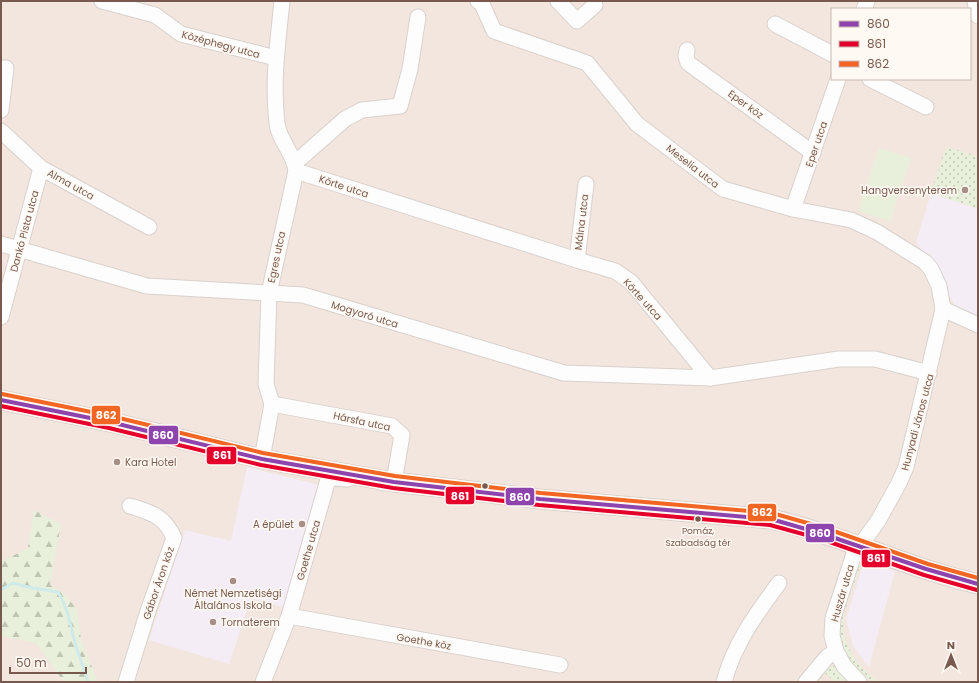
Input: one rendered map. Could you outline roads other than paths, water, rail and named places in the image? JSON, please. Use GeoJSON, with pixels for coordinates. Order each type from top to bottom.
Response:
{"type":"FeatureCollection","features":[{"type":"Feature","properties":{"kind":"main road"},"geometry":{"type":"LineString","coordinates":[[1,400],[110,422],[262,459],[394,482],[540,499],[772,519],[801,526],[953,578],[978,584]]}},
{"type":"Feature","properties":{"kind":"street","name":"Középhegy utca"},"geometry":{"type":"LineString","coordinates":[[102,1],[154,16],[181,34],[276,58]]}},
{"type":"Feature","properties":{"kind":"street"},"geometry":{"type":"LineString","coordinates":[[282,1],[276,58],[277,124],[295,167],[345,119],[362,110],[400,106],[410,69],[418,17]]}},
{"type":"Feature","properties":{"kind":"street"},"geometry":{"type":"LineString","coordinates":[[558,1],[577,21],[595,5]]}},
{"type":"Feature","properties":{"kind":"street"},"geometry":{"type":"LineString","coordinates":[[975,1],[978,16]]}},
{"type":"Feature","properties":{"kind":"street","name":"Meselia utca"},"geometry":{"type":"LineString","coordinates":[[481,2],[494,31],[587,62],[637,124],[723,189],[793,209],[864,225],[925,262],[937,279],[943,309]]}},
{"type":"Feature","properties":{"kind":"street"},"geometry":{"type":"LineString","coordinates":[[776,24],[831,53]]}},
{"type":"Feature","properties":{"kind":"street","name":"Eper köz"},"geometry":{"type":"LineString","coordinates":[[688,50],[686,56],[688,63],[813,153]]}},
{"type":"Feature","properties":{"kind":"street"},"geometry":{"type":"LineString","coordinates":[[1,68],[6,68],[1,110]]}},
{"type":"Feature","properties":{"kind":"street","name":"Eper utca"},"geometry":{"type":"LineString","coordinates":[[793,209],[838,80]]}},
{"type":"Feature","properties":{"kind":"street"},"geometry":{"type":"LineString","coordinates":[[872,80],[926,107]]}},
{"type":"Feature","properties":{"kind":"street","name":"Alma utca"},"geometry":{"type":"LineString","coordinates":[[1,131],[40,168],[149,227]]}},
{"type":"Feature","properties":{"kind":"street","name":"Körte utca"},"geometry":{"type":"LineString","coordinates":[[295,167],[576,260],[615,271],[631,282],[710,378]]}},
{"type":"Feature","properties":{"kind":"street","name":"Egres utca"},"geometry":{"type":"LineString","coordinates":[[262,459],[272,404],[266,384],[269,292],[295,167]]}},
{"type":"Feature","properties":{"kind":"street","name":"Dankó Pista utca"},"geometry":{"type":"LineString","coordinates":[[1,317],[20,250],[40,168]]}},
{"type":"Feature","properties":{"kind":"street","name":"Málna utca"},"geometry":{"type":"LineString","coordinates":[[576,260],[586,184]]}},
{"type":"Feature","properties":{"kind":"street","name":"Mogyoró utca"},"geometry":{"type":"LineString","coordinates":[[1,244],[147,286],[303,295],[564,373],[710,378]]}},
{"type":"Feature","properties":{"kind":"street"},"geometry":{"type":"LineString","coordinates":[[943,309],[978,325]]}},
{"type":"Feature","properties":{"kind":"street","name":"Hunyadi János utca"},"geometry":{"type":"LineString","coordinates":[[859,546],[878,521],[900,483],[910,454],[943,309]]}},
{"type":"Feature","properties":{"kind":"street"},"geometry":{"type":"LineString","coordinates":[[710,378],[839,359],[875,359],[929,373]]}},
{"type":"Feature","properties":{"kind":"street","name":"Hársfa utca"},"geometry":{"type":"LineString","coordinates":[[272,404],[392,426],[402,435],[394,482]]}},
{"type":"Feature","properties":{"kind":"street","name":"Goethe utca"},"geometry":{"type":"LineString","coordinates":[[263,682],[289,616],[329,480],[335,478],[378,483],[394,482]]}},
{"type":"Feature","properties":{"kind":"street","name":"Gábor Áron köz"},"geometry":{"type":"LineString","coordinates":[[126,682],[149,608],[174,538],[163,520],[156,515],[130,506]]}},
{"type":"Feature","properties":{"kind":"street","name":"Huszár utca"},"geometry":{"type":"LineString","coordinates":[[859,546],[852,558],[833,618],[832,636],[836,651],[844,666],[859,682]]}},
{"type":"Feature","properties":{"kind":"street"},"geometry":{"type":"LineString","coordinates":[[725,682],[730,660],[741,637],[779,583]]}},
{"type":"Feature","properties":{"kind":"street","name":"Goethe köz"},"geometry":{"type":"LineString","coordinates":[[289,616],[560,665]]}},
{"type":"Feature","properties":{"kind":"street"},"geometry":{"type":"LineString","coordinates":[[806,682],[827,657],[836,651]]}},
{"type":"Feature","properties":{"kind":"waterway"},"geometry":{"type":"LineString","coordinates":[[1,590],[13,583],[58,592],[66,610],[88,682]]}},
{"type":"Feature","properties":{"kind":"place","name":"Hangversenyterem"},"geometry":{"type":"Point","coordinates":[965,190]}},
{"type":"Feature","properties":{"kind":"place","name":"Kara Hotel"},"geometry":{"type":"Point","coordinates":[117,462]}},
{"type":"Feature","properties":{"kind":"place","name":"Pomáz, Szabadság tér"},"geometry":{"type":"Point","coordinates":[698,519]}},
{"type":"Feature","properties":{"kind":"place","name":"A épület"},"geometry":{"type":"Point","coordinates":[302,524]}},
{"type":"Feature","properties":{"kind":"place","name":"Német Nemzetiségi Általános Iskola"},"geometry":{"type":"Point","coordinates":[233,581]}},
{"type":"Feature","properties":{"kind":"place","name":"Tornaterem"},"geometry":{"type":"Point","coordinates":[213,622]}}]}
